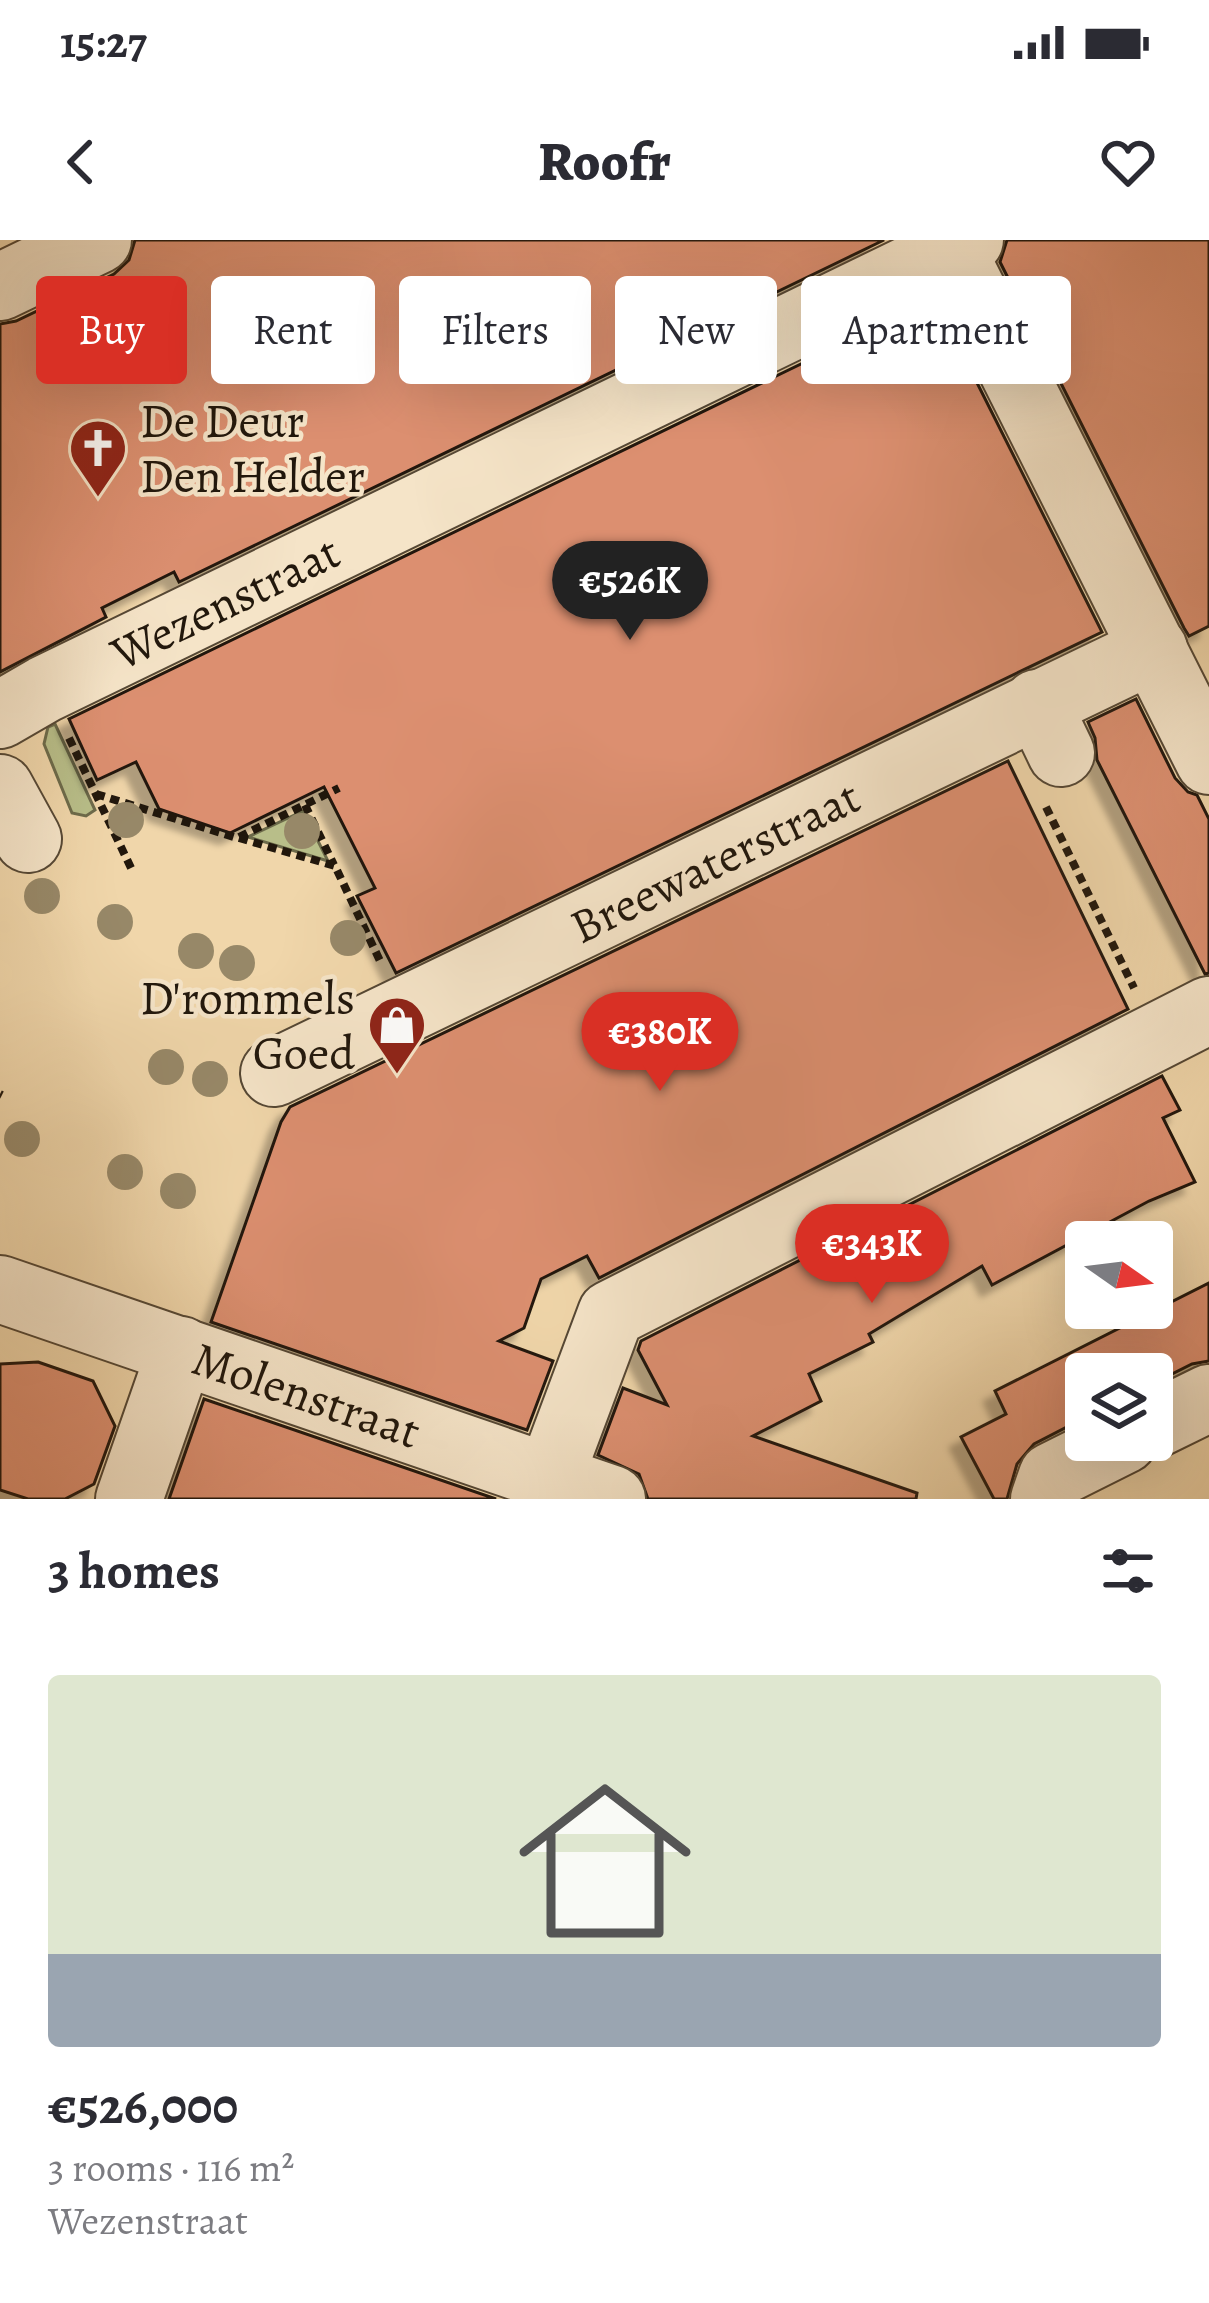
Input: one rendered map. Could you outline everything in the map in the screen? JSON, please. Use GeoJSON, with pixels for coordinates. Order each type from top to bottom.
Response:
{"type":"FeatureCollection","features":[{"type":"Feature","properties":{"kind":"street"},"geometry":{"type":"LineString","coordinates":[[0,287],[98,240]]}},
{"type":"Feature","properties":{"kind":"street"},"geometry":{"type":"LineString","coordinates":[[956,243],[1177,661],[1209,761]]}},
{"type":"Feature","properties":{"kind":"street","name":"Wezenstraat"},"geometry":{"type":"LineString","coordinates":[[22,702],[956,243]]}},
{"type":"Feature","properties":{"kind":"street","name":"Breewaterstraat"},"geometry":{"type":"LineString","coordinates":[[274,1073],[403,1010],[1035,746],[1177,661]]}},
{"type":"Feature","properties":{"kind":"street"},"geometry":{"type":"LineString","coordinates":[[550,1478],[610,1314],[1183,1023]]}},
{"type":"Feature","properties":{"kind":"street","name":"Molenstraat"},"geometry":{"type":"LineString","coordinates":[[0,1288],[612,1499]]}},
{"type":"Feature","properties":{"kind":"street"},"geometry":{"type":"LineString","coordinates":[[130,1499],[181,1350]]}},
{"type":"Feature","properties":{"kind":"street"},"geometry":{"type":"LineString","coordinates":[[1173,1416],[1209,1398]]}},
{"type":"Feature","properties":{"kind":"street"},"geometry":{"type":"LineString","coordinates":[[1044,1499],[1052,1475],[1081,1461]]}},
{"type":"Feature","properties":{"kind":"path"},"geometry":{"type":"LineString","coordinates":[[22,702],[96,794],[132,870]]}},
{"type":"Feature","properties":{"kind":"path"},"geometry":{"type":"LineString","coordinates":[[1035,746],[1183,1023]]}},
{"type":"Feature","properties":{"kind":"path"},"geometry":{"type":"LineString","coordinates":[[237,838],[339,788]]}},
{"type":"Feature","properties":{"kind":"path"},"geometry":{"type":"LineString","coordinates":[[96,794],[335,866]]}},
{"type":"Feature","properties":{"kind":"path"},"geometry":{"type":"LineString","coordinates":[[305,805],[403,1010]]}},
{"type":"Feature","properties":{"kind":"green space"},"geometry":{"type":"Polygon","coordinates":[[[55,724],[95,810],[86,816],[72,813],[44,744],[48,727],[55,724]]]}},
{"type":"Feature","properties":{"kind":"green space"},"geometry":{"type":"Polygon","coordinates":[[[303,811],[328,861],[248,837],[303,811]]]}},
{"type":"Feature","properties":{"kind":"building"},"geometry":{"type":"Polygon","coordinates":[[[135,240],[884,240],[801,276],[777,292],[777,276],[615,276],[615,370],[591,382],[591,276],[399,276],[399,384],[587,384],[179,582],[174,572],[102,608],[106,617],[0,672],[0,324],[36,311],[36,384],[187,384],[187,276],[110,276],[129,260],[135,240]]]}},
{"type":"Feature","properties":{"kind":"building"},"geometry":{"type":"Polygon","coordinates":[[[1007,240],[1209,240],[1209,626],[1189,636],[1062,384],[1071,384],[1071,276],[1007,276],[1000,262],[1007,240]]]}},
{"type":"Feature","properties":{"kind":"building"},"geometry":{"type":"Polygon","coordinates":[[[801,364],[801,384],[978,384],[1102,632],[396,973],[357,896],[375,888],[324,787],[230,833],[159,809],[136,762],[97,780],[69,719],[760,384],[777,384],[777,376],[801,364]]]}},
{"type":"Feature","properties":{"kind":"building"},"geometry":{"type":"Polygon","coordinates":[[[1136,699],[1175,778],[1197,795],[1209,819],[1209,973],[1205,974],[1097,760],[1088,722],[1136,699]]]}},
{"type":"Feature","properties":{"kind":"building"},"geometry":{"type":"Polygon","coordinates":[[[1008,761],[1128,1009],[599,1278],[587,1256],[541,1279],[524,1328],[499,1341],[553,1361],[527,1430],[211,1322],[290,1107],[1008,761]]]}},
{"type":"Feature","properties":{"kind":"building"},"geometry":{"type":"Polygon","coordinates":[[[1162,1076],[1180,1110],[1163,1118],[1195,1182],[1112,1221],[1065,1221],[1065,1246],[992,1285],[982,1266],[869,1334],[873,1342],[809,1374],[821,1401],[753,1436],[917,1493],[916,1499],[648,1499],[639,1474],[598,1455],[623,1388],[667,1405],[638,1350],[641,1341],[1162,1076]]]}},
{"type":"Feature","properties":{"kind":"building"},"geometry":{"type":"Polygon","coordinates":[[[1209,1283],[1209,1361],[1173,1374],[1173,1353],[1070,1353],[1118,1329],[1173,1329],[1173,1301],[1209,1283]]]}},
{"type":"Feature","properties":{"kind":"building"},"geometry":{"type":"Polygon","coordinates":[[[1065,1356],[1065,1428],[1034,1444],[1017,1464],[1007,1499],[994,1499],[961,1437],[1006,1414],[995,1391],[1065,1356]]]}},
{"type":"Feature","properties":{"kind":"building"},"geometry":{"type":"Polygon","coordinates":[[[38,1362],[93,1381],[115,1426],[94,1484],[65,1499],[28,1499],[0,1490],[0,1364],[38,1362]]]}},
{"type":"Feature","properties":{"kind":"building"},"geometry":{"type":"Polygon","coordinates":[[[204,1399],[496,1499],[169,1499],[204,1399]]]}},
{"type":"Feature","properties":{"kind":"place","name":"De Deur Den Helder"},"geometry":{"type":"Point","coordinates":[98,499]}},
{"type":"Feature","properties":{"kind":"place","name":"D'rommels Goed"},"geometry":{"type":"Point","coordinates":[397,1076]}}]}
